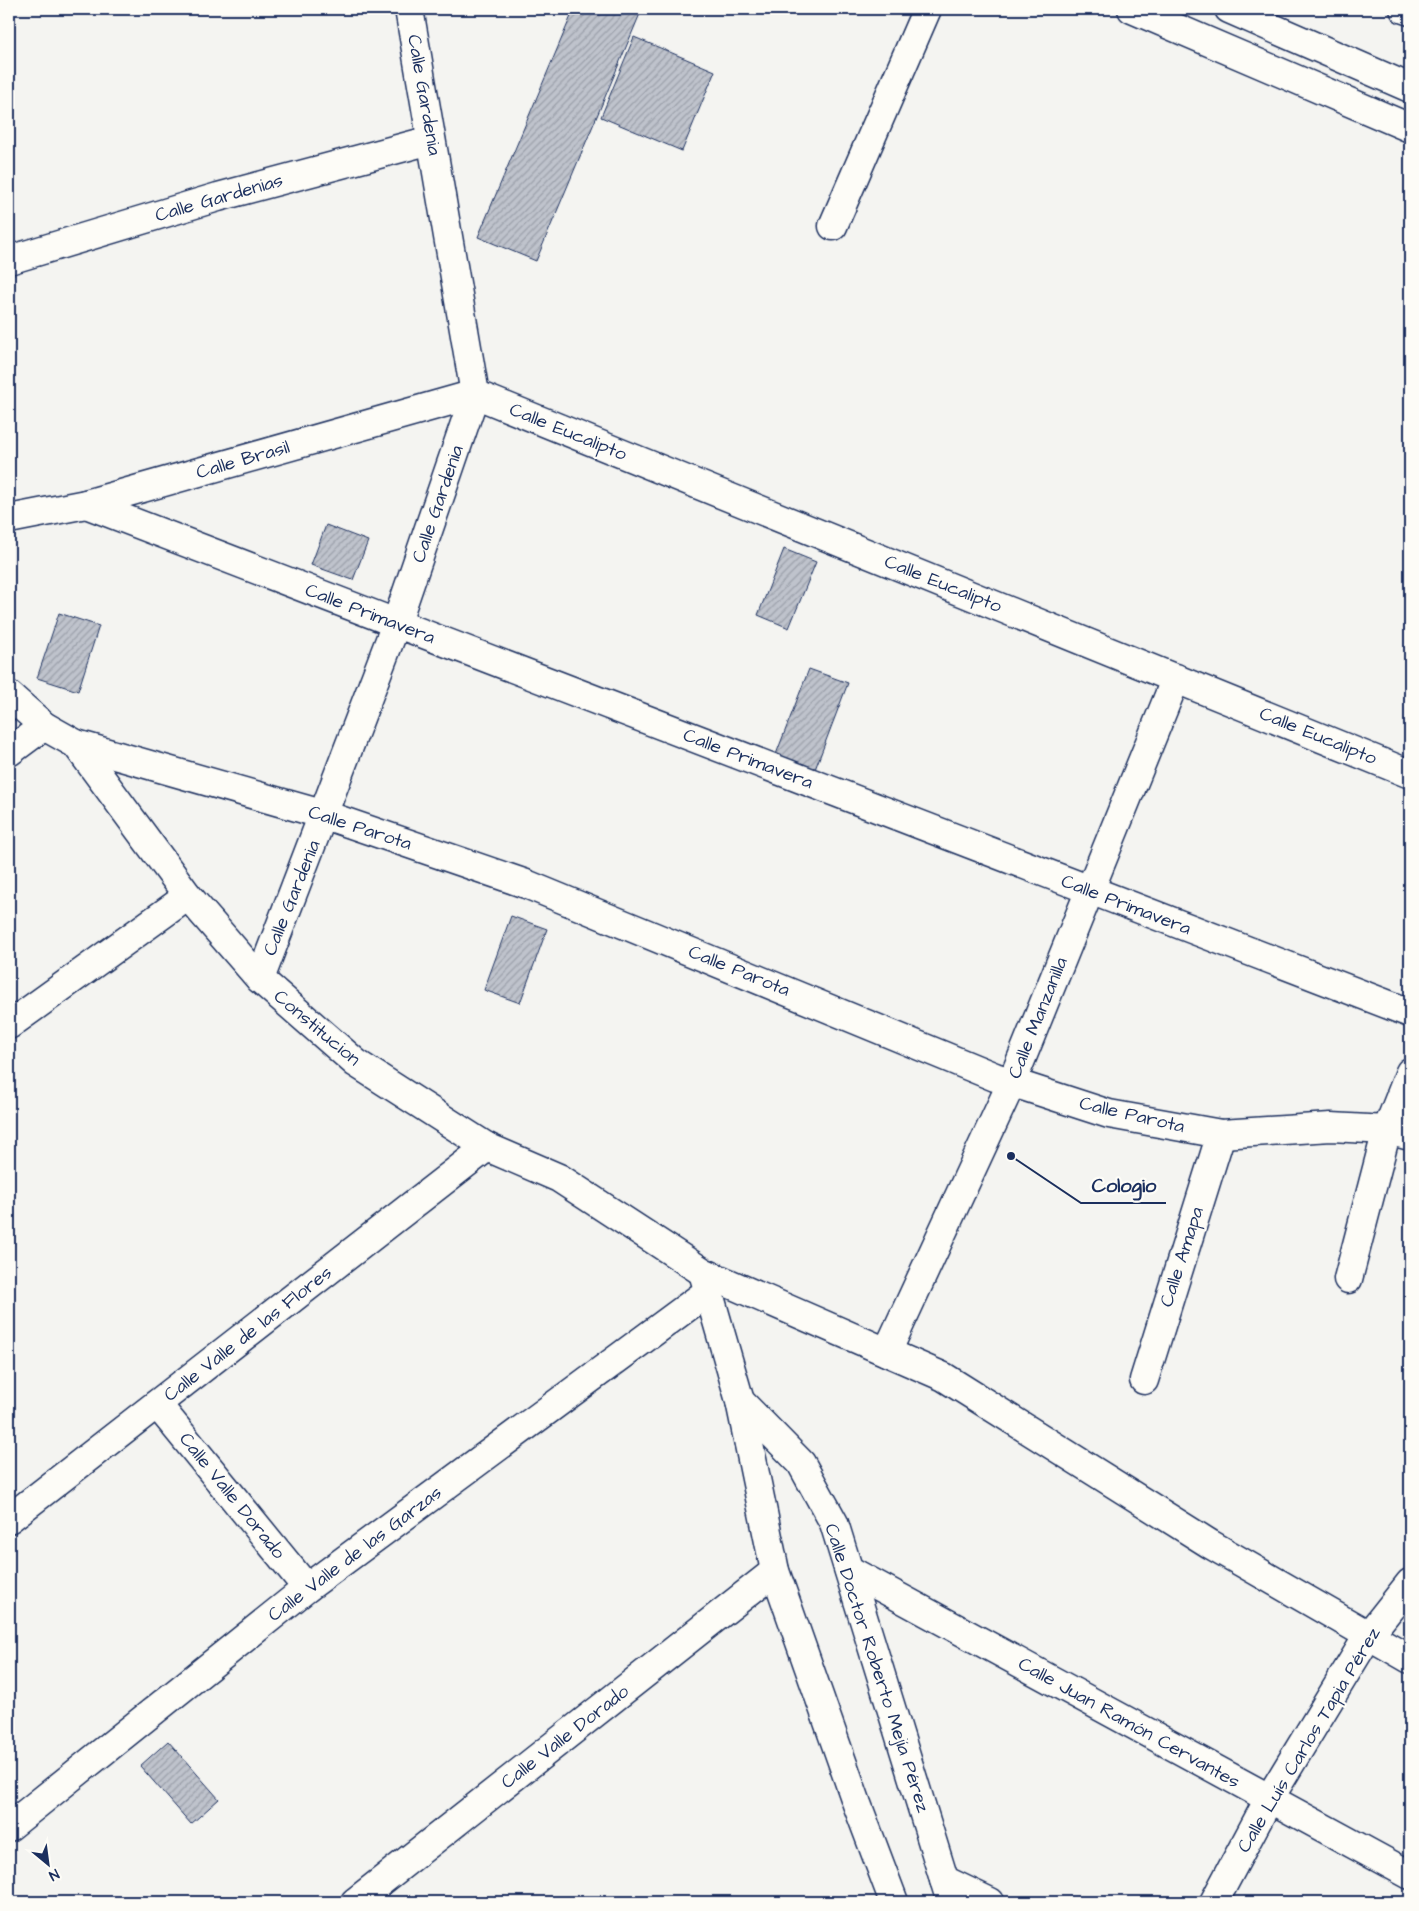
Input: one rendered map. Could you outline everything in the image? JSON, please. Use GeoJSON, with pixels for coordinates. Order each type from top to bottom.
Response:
{"type":"FeatureCollection","features":[{"type":"Feature","properties":{"kind":"main road","name":"Calle Gardenia"},"geometry":{"type":"LineString","coordinates":[[260,979],[396,624],[476,394],[409,9]]}},
{"type":"Feature","properties":{"kind":"main road"},"geometry":{"type":"LineString","coordinates":[[833,226],[927,9]]}},
{"type":"Feature","properties":{"kind":"main road"},"geometry":{"type":"LineString","coordinates":[[1132,9],[1410,128]]}},
{"type":"Feature","properties":{"kind":"main road"},"geometry":{"type":"LineString","coordinates":[[1229,9],[1410,88]]}},
{"type":"Feature","properties":{"kind":"main road"},"geometry":{"type":"LineString","coordinates":[[1404,9],[1410,11]]}},
{"type":"Feature","properties":{"kind":"main road","name":"Calle Gardenias"},"geometry":{"type":"LineString","coordinates":[[9,260],[218,197],[431,140]]}},
{"type":"Feature","properties":{"kind":"main road","name":"Calle Brasil"},"geometry":{"type":"LineString","coordinates":[[9,519],[86,504],[476,394]]}},
{"type":"Feature","properties":{"kind":"main road","name":"Calle Eucalipto"},"geometry":{"type":"LineString","coordinates":[[476,394],[1410,774]]}},
{"type":"Feature","properties":{"kind":"main road","name":"Calle Primavera"},"geometry":{"type":"LineString","coordinates":[[86,504],[1410,1013]]}},
{"type":"Feature","properties":{"kind":"main road","name":"Calle Manzanilla"},"geometry":{"type":"LineString","coordinates":[[887,1352],[1012,1082],[1176,678]]}},
{"type":"Feature","properties":{"kind":"main road","name":"Constitucion"},"geometry":{"type":"LineString","coordinates":[[9,695],[44,726],[76,744],[188,896],[260,979],[356,1063],[487,1147],[559,1178],[706,1282],[944,1376],[1210,1544],[1410,1659]]}},
{"type":"Feature","properties":{"kind":"main road"},"geometry":{"type":"LineString","coordinates":[[9,752],[44,726]]}},
{"type":"Feature","properties":{"kind":"main road","name":"Calle Parota"},"geometry":{"type":"LineString","coordinates":[[76,744],[324,815],[526,884],[1012,1082],[1109,1114],[1221,1134],[1331,1126],[1398,1133]]}},
{"type":"Feature","properties":{"kind":"main road"},"geometry":{"type":"LineString","coordinates":[[9,1025],[188,896]]}},
{"type":"Feature","properties":{"kind":"main road"},"geometry":{"type":"LineString","coordinates":[[1348,1279],[1398,1133],[1410,1072]]}},
{"type":"Feature","properties":{"kind":"main road","name":"Calle Amapa"},"geometry":{"type":"LineString","coordinates":[[1144,1380],[1221,1134]]}},
{"type":"Feature","properties":{"kind":"main road","name":"Calle Valle de las Flores"},"geometry":{"type":"LineString","coordinates":[[9,1519],[487,1147]]}},
{"type":"Feature","properties":{"kind":"main road","name":"Calle Doctor Roberto Mejía Pérez"},"geometry":{"type":"LineString","coordinates":[[706,1282],[740,1401],[775,1571],[857,1804],[894,1902]]}},
{"type":"Feature","properties":{"kind":"main road","name":"Calle Valle de las Garzas"},"geometry":{"type":"LineString","coordinates":[[9,1827],[307,1588],[706,1282]]}},
{"type":"Feature","properties":{"kind":"main road","name":"Calle Doctor Roberto Mejía Pérez"},"geometry":{"type":"LineString","coordinates":[[740,1401],[801,1463],[834,1523],[948,1891]]}},
{"type":"Feature","properties":{"kind":"main road","name":"Calle Valle Dorado"},"geometry":{"type":"LineString","coordinates":[[157,1404],[307,1588]]}},
{"type":"Feature","properties":{"kind":"main road","name":"Calle Juan Ramón Cervantes"},"geometry":{"type":"LineString","coordinates":[[849,1570],[1410,1875]]}},
{"type":"Feature","properties":{"kind":"main road","name":"Calle Valle Dorado"},"geometry":{"type":"LineString","coordinates":[[355,1902],[775,1571]]}},
{"type":"Feature","properties":{"kind":"main road","name":"Calle Luís Carlos Tapia Pérez"},"geometry":{"type":"LineString","coordinates":[[1214,1902],[1269,1800],[1368,1636],[1410,1583]]}},
{"type":"Feature","properties":{"kind":"main road"},"geometry":{"type":"LineString","coordinates":[[948,1891],[990,1902]]}},
{"type":"Feature","properties":{"kind":"building"},"geometry":{"type":"Polygon","coordinates":[[[574,9],[642,9],[536,261],[478,237],[574,9]]]}},
{"type":"Feature","properties":{"kind":"building"},"geometry":{"type":"Polygon","coordinates":[[[634,37],[715,71],[682,151],[601,117],[634,37]]]}},
{"type":"Feature","properties":{"kind":"building"},"geometry":{"type":"Polygon","coordinates":[[[326,525],[368,541],[353,580],[311,565],[326,525]]]}},
{"type":"Feature","properties":{"kind":"building"},"geometry":{"type":"Polygon","coordinates":[[[784,549],[816,562],[789,628],[758,615],[784,549]]]}},
{"type":"Feature","properties":{"kind":"building"},"geometry":{"type":"Polygon","coordinates":[[[59,613],[99,626],[78,691],[37,678],[59,613]]]}},
{"type":"Feature","properties":{"kind":"building"},"geometry":{"type":"Polygon","coordinates":[[[809,669],[848,683],[814,772],[775,757],[809,669]]]}},
{"type":"Feature","properties":{"kind":"building"},"geometry":{"type":"Polygon","coordinates":[[[511,916],[547,929],[520,1003],[484,990],[511,916]]]}},
{"type":"Feature","properties":{"kind":"building"},"geometry":{"type":"Polygon","coordinates":[[[168,1741],[219,1799],[191,1824],[140,1766],[168,1741]]]}},
{"type":"Feature","properties":{"kind":"place","name":"Cologio"},"geometry":{"type":"Point","coordinates":[1011,1156]}}]}
